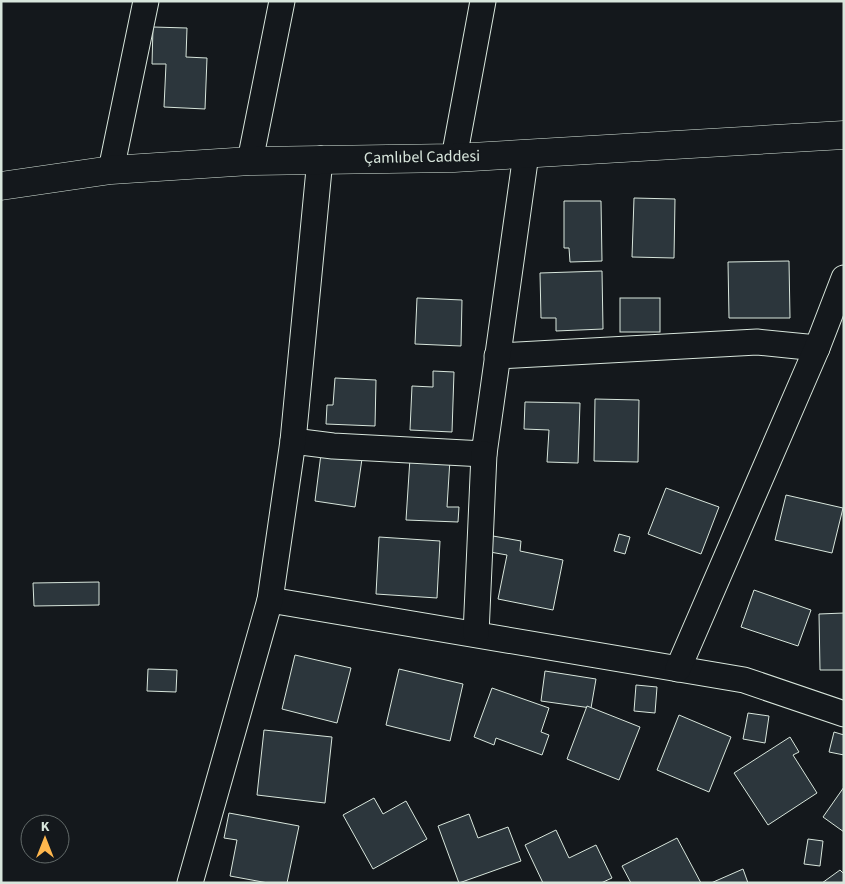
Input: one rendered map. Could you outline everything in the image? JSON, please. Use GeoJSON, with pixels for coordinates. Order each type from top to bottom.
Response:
{"type":"FeatureCollection","features":[{"type":"Feature","properties":{"kind":"main road","name":"Çamlıbel Caddesi"},"geometry":{"type":"LineString","coordinates":[[1,186],[111,170],[250,161],[454,158],[844,136]]}},
{"type":"Feature","properties":{"kind":"street"},"geometry":{"type":"LineString","coordinates":[[111,170],[146,1]]}},
{"type":"Feature","properties":{"kind":"street"},"geometry":{"type":"LineString","coordinates":[[250,161],[282,1]]}},
{"type":"Feature","properties":{"kind":"street"},"geometry":{"type":"LineString","coordinates":[[454,158],[483,1]]}},
{"type":"Feature","properties":{"kind":"street"},"geometry":{"type":"LineString","coordinates":[[476,634],[484,454],[526,154]]}},
{"type":"Feature","properties":{"kind":"street"},"geometry":{"type":"LineString","coordinates":[[190,883],[270,600],[293,441],[320,159]]}},
{"type":"Feature","properties":{"kind":"street"},"geometry":{"type":"LineString","coordinates":[[678,669],[817,348],[844,278]]}},
{"type":"Feature","properties":{"kind":"street"},"geometry":{"type":"LineString","coordinates":[[497,356],[757,342],[817,348]]}},
{"type":"Feature","properties":{"kind":"street"},"geometry":{"type":"LineString","coordinates":[[293,441],[334,446],[484,454]]}},
{"type":"Feature","properties":{"kind":"street"},"geometry":{"type":"LineString","coordinates":[[270,600],[744,680],[844,714]]}},
{"type":"Feature","properties":{"kind":"building"},"geometry":{"type":"Polygon","coordinates":[[[153,27],[187,28],[186,57],[207,58],[205,109],[164,107],[166,64],[152,64],[153,27]]]}},
{"type":"Feature","properties":{"kind":"building"},"geometry":{"type":"Polygon","coordinates":[[[634,198],[675,199],[674,258],[632,257],[634,198]]]}},
{"type":"Feature","properties":{"kind":"building"},"geometry":{"type":"Polygon","coordinates":[[[564,201],[601,201],[602,261],[570,262],[569,248],[564,248],[564,201]]]}},
{"type":"Feature","properties":{"kind":"building"},"geometry":{"type":"Polygon","coordinates":[[[789,261],[790,318],[729,318],[728,262],[789,261]]]}},
{"type":"Feature","properties":{"kind":"building"},"geometry":{"type":"Polygon","coordinates":[[[602,271],[603,329],[556,331],[556,318],[541,318],[540,273],[602,271]]]}},
{"type":"Feature","properties":{"kind":"building"},"geometry":{"type":"Polygon","coordinates":[[[417,298],[462,300],[461,346],[415,344],[417,298]]]}},
{"type":"Feature","properties":{"kind":"building"},"geometry":{"type":"Polygon","coordinates":[[[620,298],[660,298],[660,332],[620,332],[620,298]]]}},
{"type":"Feature","properties":{"kind":"building"},"geometry":{"type":"Polygon","coordinates":[[[433,371],[454,372],[452,432],[410,430],[412,386],[433,387],[433,371]]]}},
{"type":"Feature","properties":{"kind":"building"},"geometry":{"type":"Polygon","coordinates":[[[335,378],[376,380],[375,426],[326,424],[327,405],[333,405],[335,378]]]}},
{"type":"Feature","properties":{"kind":"building"},"geometry":{"type":"Polygon","coordinates":[[[595,399],[639,400],[638,462],[594,461],[595,399]]]}},
{"type":"Feature","properties":{"kind":"building"},"geometry":{"type":"Polygon","coordinates":[[[525,402],[580,403],[578,463],[547,462],[549,430],[524,429],[525,402]]]}},
{"type":"Feature","properties":{"kind":"building"},"geometry":{"type":"Polygon","coordinates":[[[322,446],[363,452],[355,507],[315,501],[322,446]]]}},
{"type":"Feature","properties":{"kind":"building"},"geometry":{"type":"Polygon","coordinates":[[[410,458],[450,459],[447,507],[459,507],[458,522],[406,520],[410,458]]]}},
{"type":"Feature","properties":{"kind":"building"},"geometry":{"type":"Polygon","coordinates":[[[666,488],[719,507],[701,554],[648,534],[666,488]]]}},
{"type":"Feature","properties":{"kind":"building"},"geometry":{"type":"Polygon","coordinates":[[[786,495],[843,508],[832,553],[775,540],[786,495]]]}},
{"type":"Feature","properties":{"kind":"building"},"geometry":{"type":"Polygon","coordinates":[[[619,534],[630,537],[625,554],[614,551],[619,534]]]}},
{"type":"Feature","properties":{"kind":"building"},"geometry":{"type":"Polygon","coordinates":[[[493,536],[521,541],[520,551],[563,560],[553,610],[498,599],[507,555],[490,552],[493,536]]]}},
{"type":"Feature","properties":{"kind":"building"},"geometry":{"type":"Polygon","coordinates":[[[379,537],[440,541],[437,598],[376,594],[379,537]]]}},
{"type":"Feature","properties":{"kind":"building"},"geometry":{"type":"Polygon","coordinates":[[[99,582],[99,605],[34,606],[33,583],[99,582]]]}},
{"type":"Feature","properties":{"kind":"building"},"geometry":{"type":"Polygon","coordinates":[[[754,590],[811,610],[798,646],[741,627],[754,590]]]}},
{"type":"Feature","properties":{"kind":"building"},"geometry":{"type":"Polygon","coordinates":[[[844,613],[844,670],[820,670],[819,614],[844,613]]]}},
{"type":"Feature","properties":{"kind":"building"},"geometry":{"type":"Polygon","coordinates":[[[295,655],[351,668],[337,723],[282,709],[295,655]]]}},
{"type":"Feature","properties":{"kind":"building"},"geometry":{"type":"Polygon","coordinates":[[[148,669],[177,670],[176,692],[147,691],[148,669]]]}},
{"type":"Feature","properties":{"kind":"building"},"geometry":{"type":"Polygon","coordinates":[[[399,669],[463,684],[450,741],[386,725],[399,669]]]}},
{"type":"Feature","properties":{"kind":"building"},"geometry":{"type":"Polygon","coordinates":[[[545,671],[596,679],[591,708],[541,701],[545,671]]]}},
{"type":"Feature","properties":{"kind":"building"},"geometry":{"type":"Polygon","coordinates":[[[636,685],[657,687],[655,713],[634,711],[636,685]]]}},
{"type":"Feature","properties":{"kind":"building"},"geometry":{"type":"Polygon","coordinates":[[[492,688],[549,708],[541,732],[549,735],[542,755],[496,738],[494,745],[474,737],[492,688]]]}},
{"type":"Feature","properties":{"kind":"building"},"geometry":{"type":"Polygon","coordinates":[[[587,706],[640,727],[619,780],[567,759],[587,706]]]}},
{"type":"Feature","properties":{"kind":"building"},"geometry":{"type":"Polygon","coordinates":[[[748,713],[769,716],[765,743],[743,739],[748,713]]]}},
{"type":"Feature","properties":{"kind":"building"},"geometry":{"type":"Polygon","coordinates":[[[679,715],[731,737],[709,792],[657,770],[679,715]]]}},
{"type":"Feature","properties":{"kind":"building"},"geometry":{"type":"Polygon","coordinates":[[[264,730],[332,737],[325,803],[257,795],[264,730]]]}},
{"type":"Feature","properties":{"kind":"building"},"geometry":{"type":"Polygon","coordinates":[[[834,732],[844,735],[844,755],[829,752],[834,732]]]}},
{"type":"Feature","properties":{"kind":"building"},"geometry":{"type":"Polygon","coordinates":[[[790,737],[799,752],[793,755],[817,793],[768,825],[734,773],[790,737]]]}},
{"type":"Feature","properties":{"kind":"building"},"geometry":{"type":"Polygon","coordinates":[[[844,787],[844,832],[823,817],[844,787]]]}},
{"type":"Feature","properties":{"kind":"building"},"geometry":{"type":"Polygon","coordinates":[[[374,798],[383,814],[406,801],[427,839],[373,869],[343,815],[374,798]]]}},
{"type":"Feature","properties":{"kind":"building"},"geometry":{"type":"Polygon","coordinates":[[[229,813],[299,826],[287,883],[268,883],[230,876],[237,840],[224,838],[229,813]]]}},
{"type":"Feature","properties":{"kind":"building"},"geometry":{"type":"Polygon","coordinates":[[[469,814],[478,838],[508,827],[521,861],[459,883],[438,826],[469,814]]]}},
{"type":"Feature","properties":{"kind":"building"},"geometry":{"type":"Polygon","coordinates":[[[556,830],[569,858],[596,845],[612,878],[601,883],[543,883],[525,845],[556,830]]]}},
{"type":"Feature","properties":{"kind":"building"},"geometry":{"type":"Polygon","coordinates":[[[677,838],[701,883],[631,883],[622,866],[677,838]]]}},
{"type":"Feature","properties":{"kind":"building"},"geometry":{"type":"Polygon","coordinates":[[[808,839],[823,841],[820,866],[804,864],[808,839]]]}},
{"type":"Feature","properties":{"kind":"building"},"geometry":{"type":"Polygon","coordinates":[[[743,869],[748,883],[711,883],[743,869]]]}},
{"type":"Feature","properties":{"kind":"building"},"geometry":{"type":"Polygon","coordinates":[[[840,870],[844,874],[844,883],[822,883],[840,870]]]}}]}
